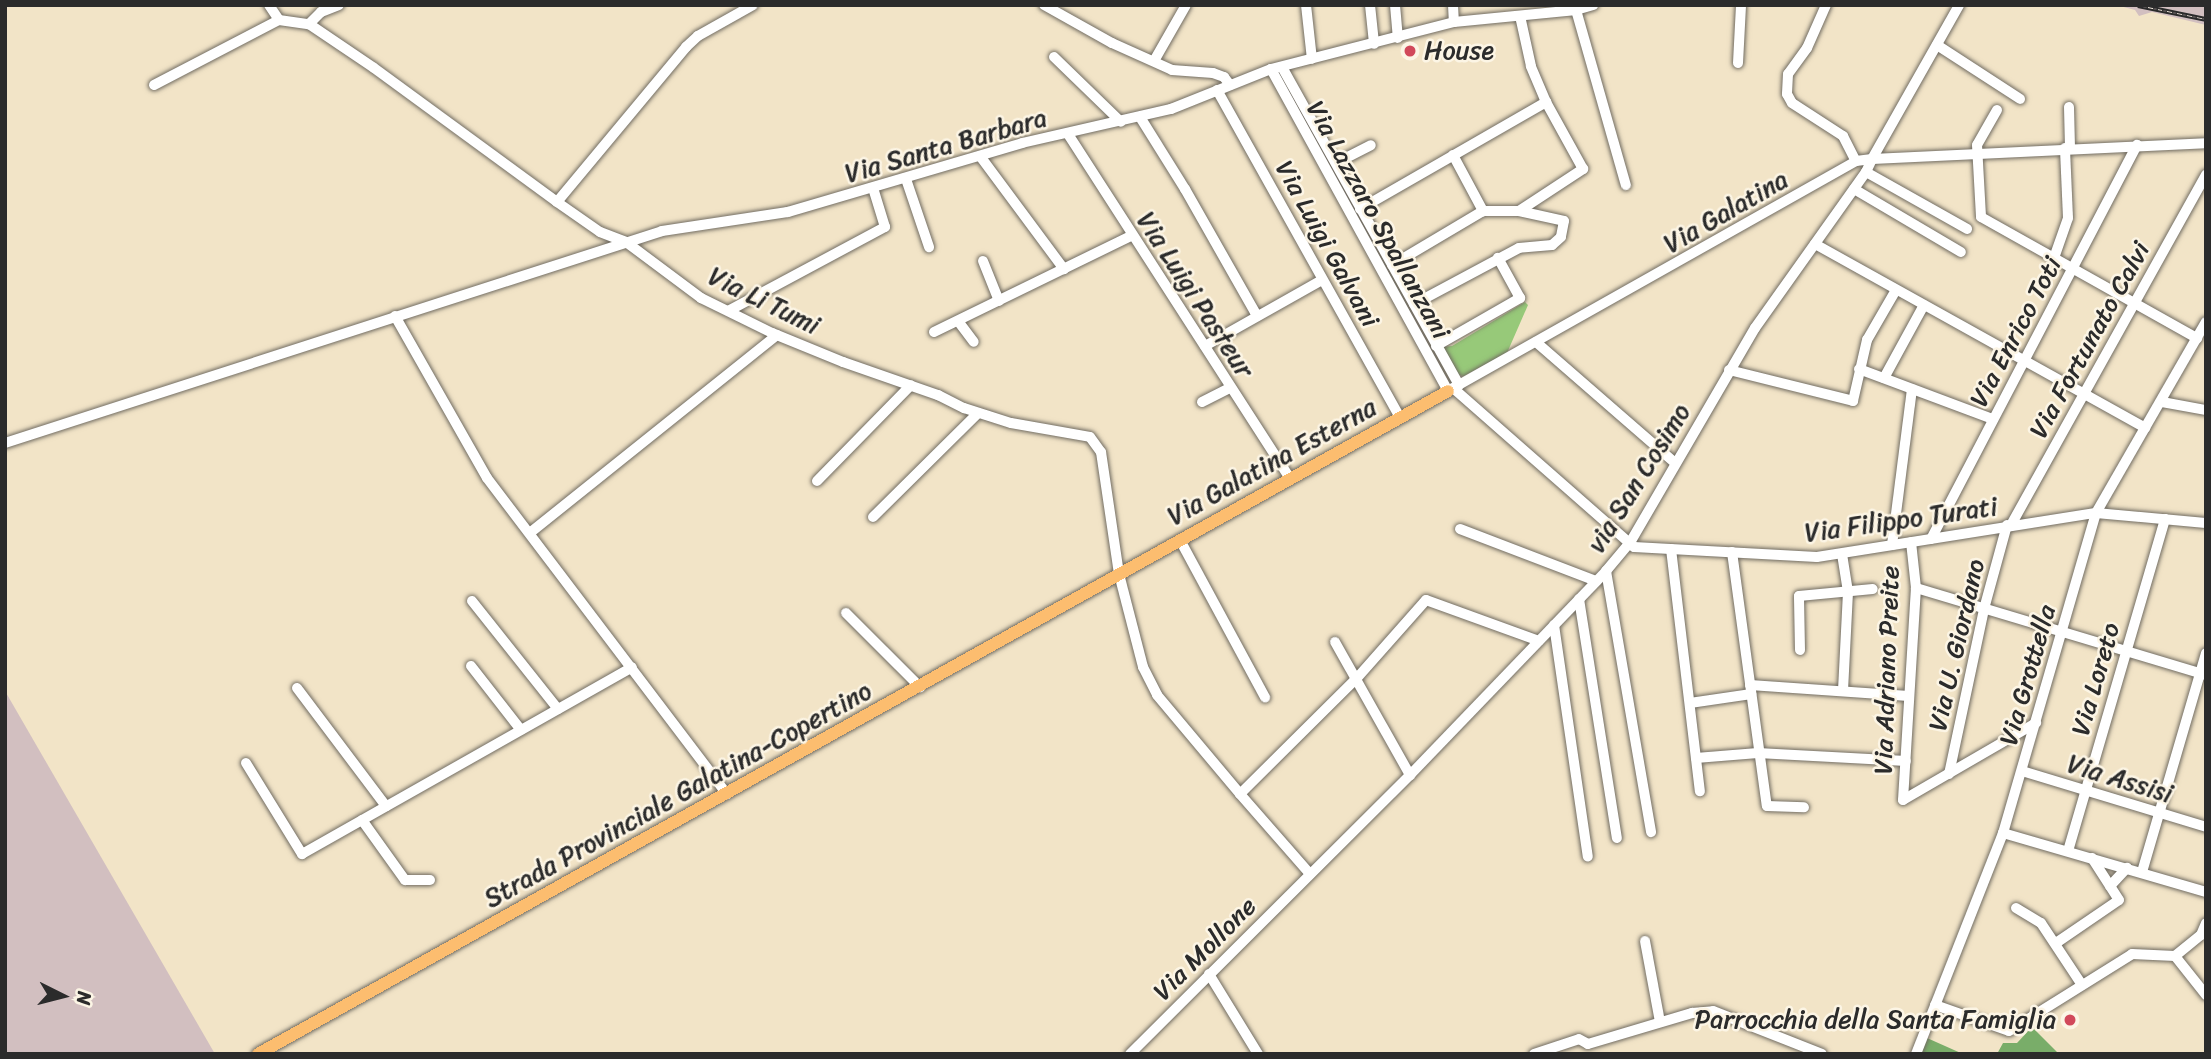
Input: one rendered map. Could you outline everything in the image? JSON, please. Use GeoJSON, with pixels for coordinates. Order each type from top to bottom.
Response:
{"type":"FeatureCollection","features":[{"type":"Feature","properties":{"kind":"main road","name":"Via Galatina Esterna"},"geometry":{"type":"LineString","coordinates":[[1119,574],[1453,388]]}},
{"type":"Feature","properties":{"kind":"main road","name":"Strada Provinciale Galatina-Copertino"},"geometry":{"type":"LineString","coordinates":[[258,1054],[920,688],[1119,574]]}},
{"type":"Feature","properties":{"kind":"street"},"geometry":{"type":"LineString","coordinates":[[154,85],[279,20],[269,5]]}},
{"type":"Feature","properties":{"kind":"street"},"geometry":{"type":"LineString","coordinates":[[309,24],[321,12],[340,5]]}},
{"type":"Feature","properties":{"kind":"street"},"geometry":{"type":"LineString","coordinates":[[557,202],[685,47],[698,36],[753,5]]}},
{"type":"Feature","properties":{"kind":"street"},"geometry":{"type":"LineString","coordinates":[[1044,5],[1112,43],[1172,70],[1224,77],[1230,85]]}},
{"type":"Feature","properties":{"kind":"street"},"geometry":{"type":"LineString","coordinates":[[1306,5],[1312,59]]}},
{"type":"Feature","properties":{"kind":"street"},"geometry":{"type":"LineString","coordinates":[[1370,5],[1374,44]]}},
{"type":"Feature","properties":{"kind":"street"},"geometry":{"type":"LineString","coordinates":[[1395,5],[1398,38]]}},
{"type":"Feature","properties":{"kind":"street"},"geometry":{"type":"LineString","coordinates":[[1453,5],[1454,22]]}},
{"type":"Feature","properties":{"kind":"street","name":"Via Santa Barbara"},"geometry":{"type":"LineString","coordinates":[[5,443],[662,231],[788,212],[980,156],[1171,109],[1277,68],[1454,22],[1521,12],[1576,10],[1593,5]]}},
{"type":"Feature","properties":{"kind":"street"},"geometry":{"type":"LineString","coordinates":[[1738,63],[1741,5]]}},
{"type":"Feature","properties":{"kind":"street"},"geometry":{"type":"LineString","coordinates":[[1826,5],[1807,48],[1788,74],[1787,94],[1791,103],[1843,136],[1856,161]]}},
{"type":"Feature","properties":{"kind":"street"},"geometry":{"type":"LineString","coordinates":[[1872,159],[1959,5]]}},
{"type":"Feature","properties":{"kind":"street"},"geometry":{"type":"LineString","coordinates":[[1154,61],[1183,7]]}},
{"type":"Feature","properties":{"kind":"street"},"geometry":{"type":"LineString","coordinates":[[1576,10],[1626,185]]}},
{"type":"Feature","properties":{"kind":"street"},"geometry":{"type":"LineString","coordinates":[[1519,211],[1583,169],[1546,102],[1531,65],[1521,12]]}},
{"type":"Feature","properties":{"kind":"street","name":"Via Li Tumi"},"geometry":{"type":"LineString","coordinates":[[279,20],[309,24],[557,202],[600,232],[626,242],[701,298],[777,335],[978,413],[1011,423],[1090,437],[1101,452],[1119,574]]}},
{"type":"Feature","properties":{"kind":"street"},"geometry":{"type":"LineString","coordinates":[[1937,45],[2020,99]]}},
{"type":"Feature","properties":{"kind":"street"},"geometry":{"type":"LineString","coordinates":[[1054,57],[1121,122]]}},
{"type":"Feature","properties":{"kind":"street","name":"Via Lazzaro Spallanzani"},"geometry":{"type":"LineString","coordinates":[[1277,68],[1336,163],[1414,304],[1436,346],[1453,388]]}},
{"type":"Feature","properties":{"kind":"street","name":"Via Lazzaro Spallanzani"},"geometry":{"type":"LineString","coordinates":[[1277,68],[1453,388]]}},
{"type":"Feature","properties":{"kind":"street","name":"Via Luigi Galvani"},"geometry":{"type":"LineString","coordinates":[[1217,90],[1400,417]]}},
{"type":"Feature","properties":{"kind":"street"},"geometry":{"type":"LineString","coordinates":[[1360,209],[1546,102]]}},
{"type":"Feature","properties":{"kind":"street"},"geometry":{"type":"LineString","coordinates":[[2053,258],[2068,218],[2068,107]]}},
{"type":"Feature","properties":{"kind":"street"},"geometry":{"type":"LineString","coordinates":[[1997,110],[1977,145],[1981,217],[2197,338]]}},
{"type":"Feature","properties":{"kind":"street"},"geometry":{"type":"LineString","coordinates":[[1140,117],[1185,189],[1256,316]]}},
{"type":"Feature","properties":{"kind":"street","name":"Via Luigi Pasteur"},"geometry":{"type":"LineString","coordinates":[[1068,134],[1131,236],[1290,478]]}},
{"type":"Feature","properties":{"kind":"street","name":"Via Galatina"},"geometry":{"type":"LineString","coordinates":[[1453,388],[1856,161],[1977,152],[2206,142]]}},
{"type":"Feature","properties":{"kind":"street"},"geometry":{"type":"LineString","coordinates":[[1336,163],[1371,145]]}},
{"type":"Feature","properties":{"kind":"street","name":"Via Enrico Toti"},"geometry":{"type":"LineString","coordinates":[[1931,539],[2137,145]]}},
{"type":"Feature","properties":{"kind":"street"},"geometry":{"type":"LineString","coordinates":[[1453,155],[1483,211]]}},
{"type":"Feature","properties":{"kind":"street"},"geometry":{"type":"LineString","coordinates":[[980,156],[1064,269]]}},
{"type":"Feature","properties":{"kind":"street","name":"via San Cosimo"},"geometry":{"type":"LineString","coordinates":[[1310,874],[1410,775],[1597,581],[1631,541],[1729,370],[1866,172],[1872,159]]}},
{"type":"Feature","properties":{"kind":"street"},"geometry":{"type":"LineString","coordinates":[[1866,172],[1967,229]]}},
{"type":"Feature","properties":{"kind":"street","name":"Via Fortunato Calvi"},"geometry":{"type":"LineString","coordinates":[[2009,525],[2206,175]]}},
{"type":"Feature","properties":{"kind":"street"},"geometry":{"type":"LineString","coordinates":[[906,179],[929,247]]}},
{"type":"Feature","properties":{"kind":"street"},"geometry":{"type":"LineString","coordinates":[[730,310],[885,227],[873,188]]}},
{"type":"Feature","properties":{"kind":"street"},"geometry":{"type":"LineString","coordinates":[[1854,189],[1961,252]]}},
{"type":"Feature","properties":{"kind":"street"},"geometry":{"type":"LineString","coordinates":[[1392,265],[1483,211],[1519,211],[1564,221],[1562,237],[1552,244],[1519,248],[1414,304]]}},
{"type":"Feature","properties":{"kind":"street"},"geometry":{"type":"LineString","coordinates":[[934,332],[1131,236]]}},
{"type":"Feature","properties":{"kind":"street"},"geometry":{"type":"LineString","coordinates":[[1815,244],[2145,428]]}},
{"type":"Feature","properties":{"kind":"street"},"geometry":{"type":"LineString","coordinates":[[1436,346],[1520,298],[1498,258]]}},
{"type":"Feature","properties":{"kind":"street"},"geometry":{"type":"LineString","coordinates":[[983,261],[999,301]]}},
{"type":"Feature","properties":{"kind":"street"},"geometry":{"type":"LineString","coordinates":[[1205,346],[1322,281]]}},
{"type":"Feature","properties":{"kind":"street"},"geometry":{"type":"LineString","coordinates":[[1729,370],[1853,401],[1858,369],[1867,340],[1896,290]]}},
{"type":"Feature","properties":{"kind":"street"},"geometry":{"type":"LineString","coordinates":[[1884,379],[1924,305]]}},
{"type":"Feature","properties":{"kind":"street"},"geometry":{"type":"LineString","coordinates":[[395,316],[487,478],[531,532],[727,794]]}},
{"type":"Feature","properties":{"kind":"street"},"geometry":{"type":"LineString","coordinates":[[958,321],[974,342]]}},
{"type":"Feature","properties":{"kind":"street","name":"Via Grottella"},"geometry":{"type":"LineString","coordinates":[[1916,1054],[2003,833],[2096,513],[2206,321]]}},
{"type":"Feature","properties":{"kind":"street"},"geometry":{"type":"LineString","coordinates":[[531,532],[777,335]]}},
{"type":"Feature","properties":{"kind":"street"},"geometry":{"type":"LineString","coordinates":[[1536,342],[1675,463]]}},
{"type":"Feature","properties":{"kind":"street"},"geometry":{"type":"LineString","coordinates":[[1858,369],[1993,419]]}},
{"type":"Feature","properties":{"kind":"street"},"geometry":{"type":"LineString","coordinates":[[817,481],[911,385]]}},
{"type":"Feature","properties":{"kind":"street"},"geometry":{"type":"LineString","coordinates":[[1202,402],[1230,388]]}},
{"type":"Feature","properties":{"kind":"street"},"geometry":{"type":"LineString","coordinates":[[1453,388],[1631,541]]}},
{"type":"Feature","properties":{"kind":"street"},"geometry":{"type":"LineString","coordinates":[[1892,545],[1912,389]]}},
{"type":"Feature","properties":{"kind":"street"},"geometry":{"type":"LineString","coordinates":[[2162,402],[2206,410]]}},
{"type":"Feature","properties":{"kind":"street"},"geometry":{"type":"LineString","coordinates":[[873,517],[978,413]]}},
{"type":"Feature","properties":{"kind":"street","name":"Via Filippo Turati"},"geometry":{"type":"LineString","coordinates":[[1631,541],[1634,547],[1798,557],[1842,554],[2096,513],[2206,523]]}},
{"type":"Feature","properties":{"kind":"street","name":"Via Loreto"},"geometry":{"type":"LineString","coordinates":[[2068,851],[2165,519]]}},
{"type":"Feature","properties":{"kind":"street","name":"Via U. Giordano"},"geometry":{"type":"LineString","coordinates":[[1949,774],[1984,608],[2009,525]]}},
{"type":"Feature","properties":{"kind":"street"},"geometry":{"type":"LineString","coordinates":[[1460,529],[1597,581]]}},
{"type":"Feature","properties":{"kind":"street"},"geometry":{"type":"LineString","coordinates":[[1180,540],[1265,697]]}},
{"type":"Feature","properties":{"kind":"street","name":"Via Adriano Preite"},"geometry":{"type":"LineString","coordinates":[[1911,542],[1916,588],[1903,800],[1949,774]]}},
{"type":"Feature","properties":{"kind":"street"},"geometry":{"type":"LineString","coordinates":[[1671,549],[1700,791]]}},
{"type":"Feature","properties":{"kind":"street"},"geometry":{"type":"LineString","coordinates":[[1732,552],[1767,806],[1804,807]]}},
{"type":"Feature","properties":{"kind":"street"},"geometry":{"type":"LineString","coordinates":[[1842,554],[1848,592],[1843,690]]}},
{"type":"Feature","properties":{"kind":"street"},"geometry":{"type":"LineString","coordinates":[[1606,571],[1651,832]]}},
{"type":"Feature","properties":{"kind":"street"},"geometry":{"type":"LineString","coordinates":[[1119,574],[1143,667],[1157,695],[1310,874]]}},
{"type":"Feature","properties":{"kind":"street"},"geometry":{"type":"LineString","coordinates":[[1916,588],[2062,634],[2203,674]]}},
{"type":"Feature","properties":{"kind":"street"},"geometry":{"type":"LineString","coordinates":[[1800,650],[1799,596],[1873,589]]}},
{"type":"Feature","properties":{"kind":"street"},"geometry":{"type":"LineString","coordinates":[[1579,599],[1617,838]]}},
{"type":"Feature","properties":{"kind":"street"},"geometry":{"type":"LineString","coordinates":[[1240,794],[1357,678],[1426,600],[1539,641]]}},
{"type":"Feature","properties":{"kind":"street"},"geometry":{"type":"LineString","coordinates":[[472,601],[558,709]]}},
{"type":"Feature","properties":{"kind":"street"},"geometry":{"type":"LineString","coordinates":[[846,613],[920,688]]}},
{"type":"Feature","properties":{"kind":"street"},"geometry":{"type":"LineString","coordinates":[[1554,625],[1588,857]]}},
{"type":"Feature","properties":{"kind":"street"},"geometry":{"type":"LineString","coordinates":[[1335,642],[1410,775]]}},
{"type":"Feature","properties":{"kind":"street"},"geometry":{"type":"LineString","coordinates":[[2142,872],[2157,813],[2203,674],[2206,653]]}},
{"type":"Feature","properties":{"kind":"street"},"geometry":{"type":"LineString","coordinates":[[471,666],[521,730]]}},
{"type":"Feature","properties":{"kind":"street"},"geometry":{"type":"LineString","coordinates":[[246,763],[302,854],[632,667]]}},
{"type":"Feature","properties":{"kind":"street"},"geometry":{"type":"LineString","coordinates":[[296,688],[386,806]]}},
{"type":"Feature","properties":{"kind":"street"},"geometry":{"type":"LineString","coordinates":[[1690,703],[1751,690],[1843,690],[1909,696]]}},
{"type":"Feature","properties":{"kind":"street"},"geometry":{"type":"LineString","coordinates":[[1949,774],[2036,723]]}},
{"type":"Feature","properties":{"kind":"street"},"geometry":{"type":"LineString","coordinates":[[1696,758],[1758,753],[1906,761]]}},
{"type":"Feature","properties":{"kind":"street","name":"Via Assisi"},"geometry":{"type":"LineString","coordinates":[[2022,771],[2206,827]]}},
{"type":"Feature","properties":{"kind":"street"},"geometry":{"type":"LineString","coordinates":[[362,820],[405,880],[430,880]]}},
{"type":"Feature","properties":{"kind":"street"},"geometry":{"type":"LineString","coordinates":[[2003,833],[2206,892]]}},
{"type":"Feature","properties":{"kind":"street"},"geometry":{"type":"LineString","coordinates":[[2056,943],[2119,900],[2092,858]]}},
{"type":"Feature","properties":{"kind":"street"},"geometry":{"type":"LineString","coordinates":[[2110,886],[2127,868]]}},
{"type":"Feature","properties":{"kind":"street","name":"Via Mollone"},"geometry":{"type":"LineString","coordinates":[[1130,1054],[1310,874]]}},
{"type":"Feature","properties":{"kind":"street"},"geometry":{"type":"LineString","coordinates":[[2016,908],[2041,923],[2082,985]]}},
{"type":"Feature","properties":{"kind":"street"},"geometry":{"type":"LineString","coordinates":[[1936,1005],[2009,1031],[2132,954],[2175,956],[2201,935],[2206,923]]}},
{"type":"Feature","properties":{"kind":"street"},"geometry":{"type":"LineString","coordinates":[[1646,941],[1660,1022]]}},
{"type":"Feature","properties":{"kind":"street"},"geometry":{"type":"LineString","coordinates":[[2175,956],[2206,995]]}},
{"type":"Feature","properties":{"kind":"street"},"geometry":{"type":"LineString","coordinates":[[1209,974],[1258,1054]]}},
{"type":"Feature","properties":{"kind":"street"},"geometry":{"type":"LineString","coordinates":[[1534,1054],[1579,1039],[1588,1044],[1692,1013],[1713,1012],[1822,1054]]}},
{"type":"Feature","properties":{"kind":"shaded area"},"geometry":{"type":"Polygon","coordinates":[[[2116,5],[2206,5],[2206,25],[2152,12],[2139,16],[2135,10],[2116,5]]]}},
{"type":"Feature","properties":{"kind":"shaded area"},"geometry":{"type":"Polygon","coordinates":[[[5,691],[215,1054],[5,1054],[5,691]]]}},
{"type":"Feature","properties":{"kind":"green space"},"geometry":{"type":"Polygon","coordinates":[[[1525,302],[1528,305],[1507,353],[1464,376],[1457,375],[1442,347],[1452,346],[1525,302]]]}},
{"type":"Feature","properties":{"kind":"green space"},"geometry":{"type":"Polygon","coordinates":[[[2032,1027],[2059,1054],[1997,1054],[2003,1043],[2017,1043],[2032,1027]]]}},
{"type":"Feature","properties":{"kind":"green space"},"geometry":{"type":"Polygon","coordinates":[[[1927,1038],[1963,1054],[1921,1054],[1927,1038]]]}},
{"type":"Feature","properties":{"kind":"railway"},"geometry":{"type":"LineString","coordinates":[[2138,5],[2206,19]]}},
{"type":"Feature","properties":{"kind":"place","name":"House"},"geometry":{"type":"Point","coordinates":[1410,51]}},
{"type":"Feature","properties":{"kind":"place","name":"Parrocchia della Santa Famiglia"},"geometry":{"type":"Point","coordinates":[2070,1020]}}]}
